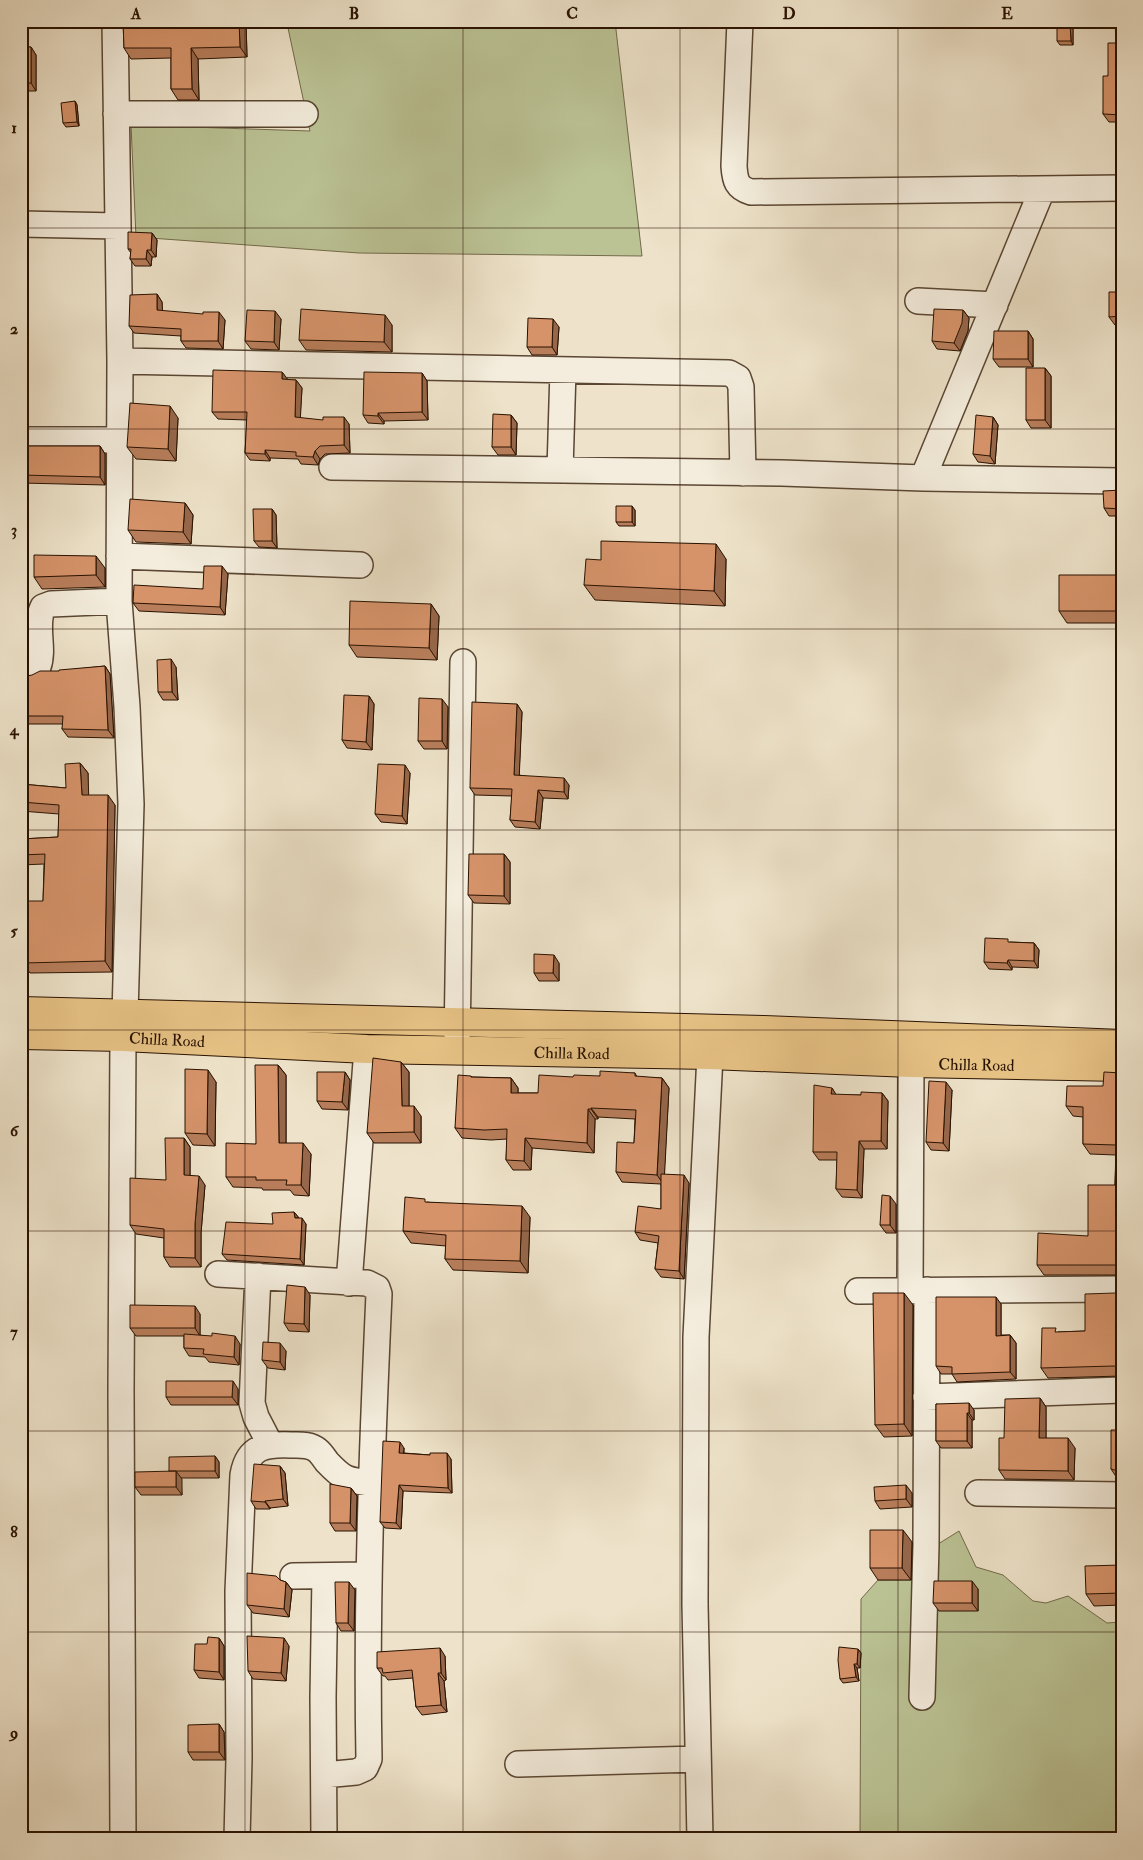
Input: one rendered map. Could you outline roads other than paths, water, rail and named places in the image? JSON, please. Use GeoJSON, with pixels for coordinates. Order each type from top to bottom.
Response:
{"type":"FeatureCollection","features":[{"type":"Feature","properties":{"kind":"main road","name":"Chilla Road"},"geometry":{"type":"LineString","coordinates":[[21,1011],[124,1025],[367,1049],[710,1054],[911,1063],[1122,1067]]}},
{"type":"Feature","properties":{"kind":"main road","name":"Chilla Road"},"geometry":{"type":"LineString","coordinates":[[21,1035],[124,1025],[457,1022],[764,1030],[1122,1044]]}},
{"type":"Feature","properties":{"kind":"street"},"geometry":{"type":"LineString","coordinates":[[115,21],[120,361],[118,556],[131,804],[124,1025],[121,1421],[123,1839]]}},
{"type":"Feature","properties":{"kind":"street"},"geometry":{"type":"LineString","coordinates":[[740,21],[734,166],[735,180],[741,189],[751,192],[1122,188]]}},
{"type":"Feature","properties":{"kind":"street"},"geometry":{"type":"LineString","coordinates":[[116,114],[305,114]]}},
{"type":"Feature","properties":{"kind":"street"},"geometry":{"type":"LineString","coordinates":[[923,478],[1042,190]]}},
{"type":"Feature","properties":{"kind":"street"},"geometry":{"type":"LineString","coordinates":[[21,224],[118,226]]}},
{"type":"Feature","properties":{"kind":"street"},"geometry":{"type":"LineString","coordinates":[[918,301],[995,304]]}},
{"type":"Feature","properties":{"kind":"street"},"geometry":{"type":"LineString","coordinates":[[120,361],[729,373],[738,378],[740,387],[743,473]]}},
{"type":"Feature","properties":{"kind":"street"},"geometry":{"type":"LineString","coordinates":[[560,470],[562,370]]}},
{"type":"Feature","properties":{"kind":"street"},"geometry":{"type":"LineString","coordinates":[[21,440],[119,440]]}},
{"type":"Feature","properties":{"kind":"street"},"geometry":{"type":"LineString","coordinates":[[332,467],[1122,481]]}},
{"type":"Feature","properties":{"kind":"street"},"geometry":{"type":"LineString","coordinates":[[118,556],[360,564]]}},
{"type":"Feature","properties":{"kind":"street"},"geometry":{"type":"LineString","coordinates":[[21,671],[32,670],[38,667],[41,659],[39,614],[43,607],[51,604],[119,601]]}},
{"type":"Feature","properties":{"kind":"street"},"geometry":{"type":"LineString","coordinates":[[457,1050],[463,662]]}},
{"type":"Feature","properties":{"kind":"street"},"geometry":{"type":"LineString","coordinates":[[349,1283],[367,1049]]}},
{"type":"Feature","properties":{"kind":"street"},"geometry":{"type":"LineString","coordinates":[[700,1839],[695,1604],[696,1337],[710,1054]]}},
{"type":"Feature","properties":{"kind":"street"},"geometry":{"type":"LineString","coordinates":[[911,1063],[918,1290],[926,1397],[926,1545],[922,1697]]}},
{"type":"Feature","properties":{"kind":"street"},"geometry":{"type":"LineString","coordinates":[[218,1274],[372,1284],[377,1288],[379,1294],[370,1483],[368,1575],[369,1760],[365,1768],[356,1772],[324,1775]]}},
{"type":"Feature","properties":{"kind":"street"},"geometry":{"type":"LineString","coordinates":[[258,1276],[252,1403],[256,1417],[270,1444]]}},
{"type":"Feature","properties":{"kind":"street"},"geometry":{"type":"LineString","coordinates":[[858,1291],[1122,1289]]}},
{"type":"Feature","properties":{"kind":"street"},"geometry":{"type":"LineString","coordinates":[[926,1397],[1122,1390]]}},
{"type":"Feature","properties":{"kind":"street"},"geometry":{"type":"LineString","coordinates":[[237,1839],[239,1758],[238,1591],[245,1462],[253,1453],[270,1444],[307,1445],[317,1450],[347,1480],[370,1483]]}},
{"type":"Feature","properties":{"kind":"street"},"geometry":{"type":"LineString","coordinates":[[978,1494],[1122,1495]]}},
{"type":"Feature","properties":{"kind":"street"},"geometry":{"type":"LineString","coordinates":[[293,1576],[368,1575]]}},
{"type":"Feature","properties":{"kind":"street"},"geometry":{"type":"LineString","coordinates":[[324,1839],[323,1697],[325,1576]]}},
{"type":"Feature","properties":{"kind":"street"},"geometry":{"type":"LineString","coordinates":[[518,1764],[697,1759]]}}]}
